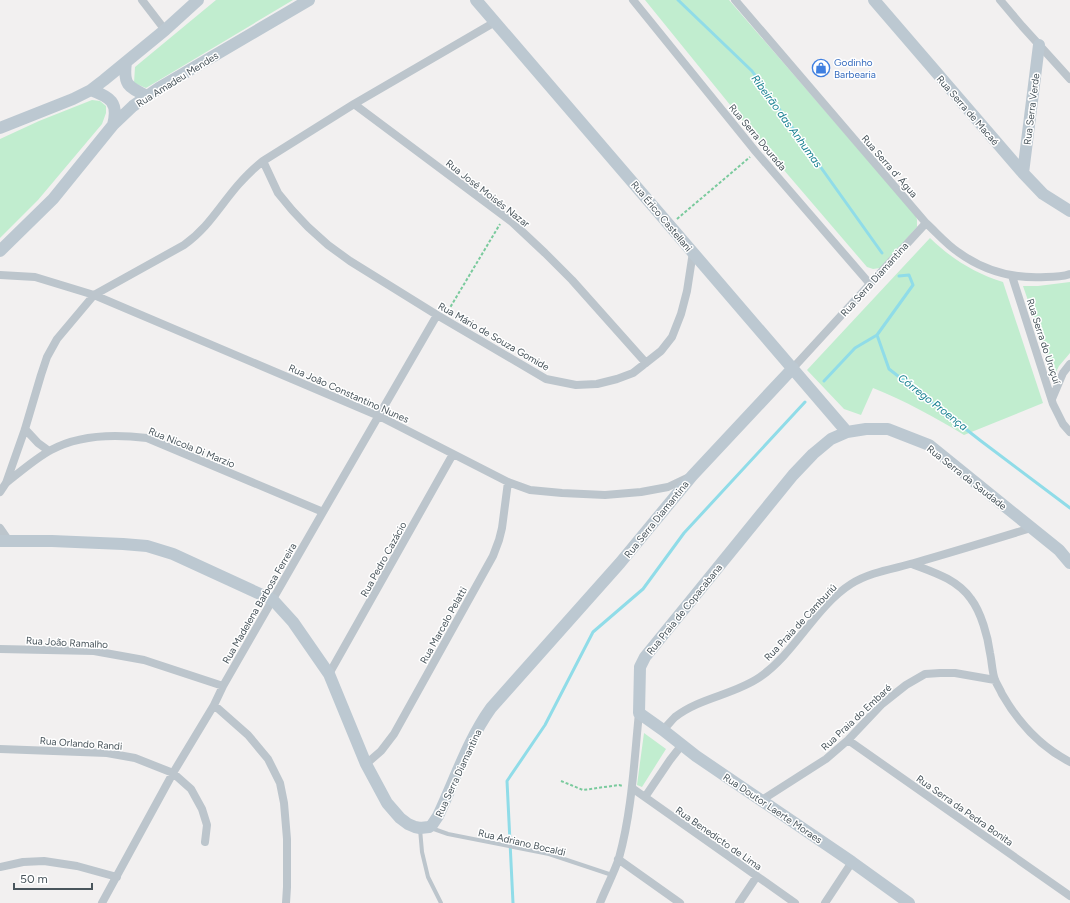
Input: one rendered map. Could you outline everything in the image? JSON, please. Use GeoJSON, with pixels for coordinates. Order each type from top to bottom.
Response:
{"type":"FeatureCollection","features":[{"type":"Feature","properties":{"kind":"street"},"geometry":{"type":"LineString","coordinates":[[142,0],[165,30]]}},
{"type":"Feature","properties":{"kind":"street"},"geometry":{"type":"LineString","coordinates":[[0,128],[73,99],[91,90],[165,30],[198,0]]}},
{"type":"Feature","properties":{"kind":"street","name":"Rua Amadeu Mendes"},"geometry":{"type":"LineString","coordinates":[[0,251],[53,199],[112,125],[133,106],[159,88],[309,0]]}},
{"type":"Feature","properties":{"kind":"street","name":"Rua Érico Castellani"},"geometry":{"type":"LineString","coordinates":[[476,0],[847,432]]}},
{"type":"Feature","properties":{"kind":"street","name":"Rua Serra Dourada"},"geometry":{"type":"LineString","coordinates":[[633,0],[756,152],[870,284]]}},
{"type":"Feature","properties":{"kind":"street","name":"Rua Serra d' Água"},"geometry":{"type":"LineString","coordinates":[[735,0],[926,223],[958,252],[979,265],[1012,276],[1035,278],[1062,277],[1070,274]]}},
{"type":"Feature","properties":{"kind":"street","name":"Rua Serra de Macaé"},"geometry":{"type":"LineString","coordinates":[[874,0],[1023,173],[1043,194],[1070,211]]}},
{"type":"Feature","properties":{"kind":"street"},"geometry":{"type":"LineString","coordinates":[[1000,0],[1070,79]]}},
{"type":"Feature","properties":{"kind":"street"},"geometry":{"type":"LineString","coordinates":[[0,492],[6,482],[25,429],[47,357],[57,339],[94,295],[194,238],[204,228],[249,172],[263,161],[354,104],[495,22]]}},
{"type":"Feature","properties":{"kind":"street","name":"Rua Serra Verde"},"geometry":{"type":"LineString","coordinates":[[1023,173],[1039,45]]}},
{"type":"Feature","properties":{"kind":"street"},"geometry":{"type":"LineString","coordinates":[[126,62],[124,72],[126,81],[132,88],[147,96]]}},
{"type":"Feature","properties":{"kind":"street"},"geometry":{"type":"LineString","coordinates":[[91,90],[107,97],[114,105],[116,111],[112,125]]}},
{"type":"Feature","properties":{"kind":"street","name":"Rua José Moisés Nazar"},"geometry":{"type":"LineString","coordinates":[[354,104],[512,222],[566,275],[646,363]]}},
{"type":"Feature","properties":{"kind":"street","name":"Rua Mário de Souza Gomide"},"geometry":{"type":"LineString","coordinates":[[263,161],[278,193],[292,210],[328,245],[350,261],[440,317],[546,378],[576,385],[597,384],[633,373],[661,351],[672,337],[682,314],[693,252]]}},
{"type":"Feature","properties":{"kind":"street","name":"Rua Serra Diamantina"},"geometry":{"type":"LineString","coordinates":[[421,828],[432,825],[438,816],[468,749],[491,708],[620,563],[692,476],[926,223]]}},
{"type":"Feature","properties":{"kind":"street","name":"Rua João Constantino Nunes"},"geometry":{"type":"LineString","coordinates":[[0,275],[35,277],[94,295],[379,416],[508,482],[530,490],[562,494],[641,492],[668,487],[692,476]]}},
{"type":"Feature","properties":{"kind":"street","name":"Rua Serra do Uruçuí"},"geometry":{"type":"LineString","coordinates":[[1012,276],[1052,399],[1062,424],[1070,432]]}},
{"type":"Feature","properties":{"kind":"street","name":"Rua Madelena Barbosa Ferreira"},"geometry":{"type":"LineString","coordinates":[[102,903],[173,773],[323,512],[379,416],[440,317]]}},
{"type":"Feature","properties":{"kind":"street"},"geometry":{"type":"LineString","coordinates":[[1052,399],[1063,373],[1070,364]]}},
{"type":"Feature","properties":{"kind":"street","name":"Rua Serra da Saudade"},"geometry":{"type":"LineString","coordinates":[[847,432],[866,428],[888,429],[929,444],[1059,550],[1070,564]]}},
{"type":"Feature","properties":{"kind":"street"},"geometry":{"type":"LineString","coordinates":[[25,429],[38,443],[49,451]]}},
{"type":"Feature","properties":{"kind":"street","name":"Rua Praia de Copacabana"},"geometry":{"type":"LineString","coordinates":[[600,903],[618,859],[626,827],[632,788],[639,713],[639,672],[645,657],[794,475],[813,454],[832,439],[847,432]]}},
{"type":"Feature","properties":{"kind":"street","name":"Rua Nicola Di Marzio"},"geometry":{"type":"LineString","coordinates":[[6,482],[49,451],[60,445],[80,439],[102,436],[147,438],[323,512]]}},
{"type":"Feature","properties":{"kind":"street","name":"Rua Pedro Cazácio"},"geometry":{"type":"LineString","coordinates":[[329,674],[453,454]]}},
{"type":"Feature","properties":{"kind":"street","name":"Rua Marcelo Pelatti"},"geometry":{"type":"LineString","coordinates":[[366,764],[382,751],[394,734],[493,556],[502,528],[508,482]]}},
{"type":"Feature","properties":{"kind":"street"},"geometry":{"type":"LineString","coordinates":[[0,528],[5,541],[60,541],[147,546],[173,554],[273,600],[293,622],[329,674],[366,764],[387,803],[400,818],[421,828]]}},
{"type":"Feature","properties":{"kind":"street","name":"Rua Praia de Camburiú"},"geometry":{"type":"LineString","coordinates":[[663,730],[674,718],[698,703],[744,686],[761,676],[779,661],[837,594],[869,574],[912,564],[989,542],[1031,528]]}},
{"type":"Feature","properties":{"kind":"street"},"geometry":{"type":"LineString","coordinates":[[912,564],[951,580],[971,599],[979,614],[988,640],[994,680],[1009,706],[1024,726],[1050,750],[1070,762]]}},
{"type":"Feature","properties":{"kind":"street","name":"Rua João Ramalho"},"geometry":{"type":"LineString","coordinates":[[0,648],[94,651],[144,660],[223,686]]}},
{"type":"Feature","properties":{"kind":"street","name":"Rua Praia do Embaré"},"geometry":{"type":"LineString","coordinates":[[762,800],[826,759],[848,740],[882,704],[906,685],[925,674],[955,673],[994,680]]}},
{"type":"Feature","properties":{"kind":"street"},"geometry":{"type":"LineString","coordinates":[[214,704],[248,735],[268,759],[280,783],[284,803],[287,839],[286,903]]}},
{"type":"Feature","properties":{"kind":"street","name":"Rua Doutor Laerte Moraes"},"geometry":{"type":"LineString","coordinates":[[639,713],[682,746],[852,862],[909,903]]}},
{"type":"Feature","properties":{"kind":"street","name":"Rua Serra da Pedra Bonita"},"geometry":{"type":"LineString","coordinates":[[848,740],[1070,896]]}},
{"type":"Feature","properties":{"kind":"street"},"geometry":{"type":"LineString","coordinates":[[645,798],[682,746]]}},
{"type":"Feature","properties":{"kind":"street","name":"Rua Orlando Randi"},"geometry":{"type":"LineString","coordinates":[[0,749],[107,753],[135,758],[173,773],[191,790],[202,808],[207,824],[205,842]]}},
{"type":"Feature","properties":{"kind":"street","name":"Rua Benedicto de Lima"},"geometry":{"type":"LineString","coordinates":[[632,788],[795,903]]}},
{"type":"Feature","properties":{"kind":"street"},"geometry":{"type":"LineString","coordinates":[[618,859],[680,903]]}},
{"type":"Feature","properties":{"kind":"street"},"geometry":{"type":"LineString","coordinates":[[0,867],[24,862],[44,861],[77,866],[116,877]]}},
{"type":"Feature","properties":{"kind":"street"},"geometry":{"type":"LineString","coordinates":[[825,903],[852,862]]}},
{"type":"Feature","properties":{"kind":"street"},"geometry":{"type":"LineString","coordinates":[[739,903],[757,876]]}},
{"type":"Feature","properties":{"kind":"lane","name":"Rua Adriano Bocaldi"},"geometry":{"type":"LineString","coordinates":[[421,828],[549,854],[612,875]]}},
{"type":"Feature","properties":{"kind":"lane"},"geometry":{"type":"LineString","coordinates":[[421,828],[422,852],[428,877],[441,903]]}},
{"type":"Feature","properties":{"kind":"path"},"geometry":{"type":"LineString","coordinates":[[670,225],[756,152]]}},
{"type":"Feature","properties":{"kind":"path"},"geometry":{"type":"LineString","coordinates":[[440,317],[504,216]]}},
{"type":"Feature","properties":{"kind":"path"},"geometry":{"type":"LineString","coordinates":[[561,781],[583,790],[619,784],[632,788]]}},
{"type":"Feature","properties":{"kind":"green space"},"geometry":{"type":"Polygon","coordinates":[[[216,0],[293,0],[146,88],[134,83],[135,67],[216,0]]]}},
{"type":"Feature","properties":{"kind":"green space"},"geometry":{"type":"Polygon","coordinates":[[[645,0],[729,0],[916,216],[917,227],[880,268],[873,269],[867,267],[765,148],[645,0]]]}},
{"type":"Feature","properties":{"kind":"green space"},"geometry":{"type":"Polygon","coordinates":[[[92,100],[100,101],[106,106],[106,113],[102,124],[38,200],[0,238],[0,139],[39,121],[92,100]]]}},
{"type":"Feature","properties":{"kind":"green space"},"geometry":{"type":"Polygon","coordinates":[[[930,238],[955,259],[973,270],[1003,282],[1043,403],[964,435],[897,398],[873,388],[861,415],[844,409],[807,370],[930,238]]]}},
{"type":"Feature","properties":{"kind":"green space"},"geometry":{"type":"Polygon","coordinates":[[[1070,282],[1070,353],[1059,366],[1054,376],[1023,286],[1038,286],[1070,282]]]}},
{"type":"Feature","properties":{"kind":"green space"},"geometry":{"type":"Polygon","coordinates":[[[644,733],[666,749],[642,787],[637,785],[644,733]]]}},
{"type":"Feature","properties":{"kind":"waterway","name":"Ribeirão das Anhumas"},"geometry":{"type":"LineString","coordinates":[[678,0],[752,71],[882,253]]}},
{"type":"Feature","properties":{"kind":"waterway","name":"Córrego Proença"},"geometry":{"type":"LineString","coordinates":[[899,276],[909,275],[913,285],[877,335],[889,369],[1070,508]]}},
{"type":"Feature","properties":{"kind":"waterway"},"geometry":{"type":"LineString","coordinates":[[824,381],[855,348],[877,335]]}},
{"type":"Feature","properties":{"kind":"waterway"},"geometry":{"type":"LineString","coordinates":[[513,903],[507,781],[545,725],[593,632],[643,589],[684,533],[805,402]]}},
{"type":"Feature","properties":{"kind":"place","name":"Godinho Barbearia"},"geometry":{"type":"Point","coordinates":[821,68]}}]}
